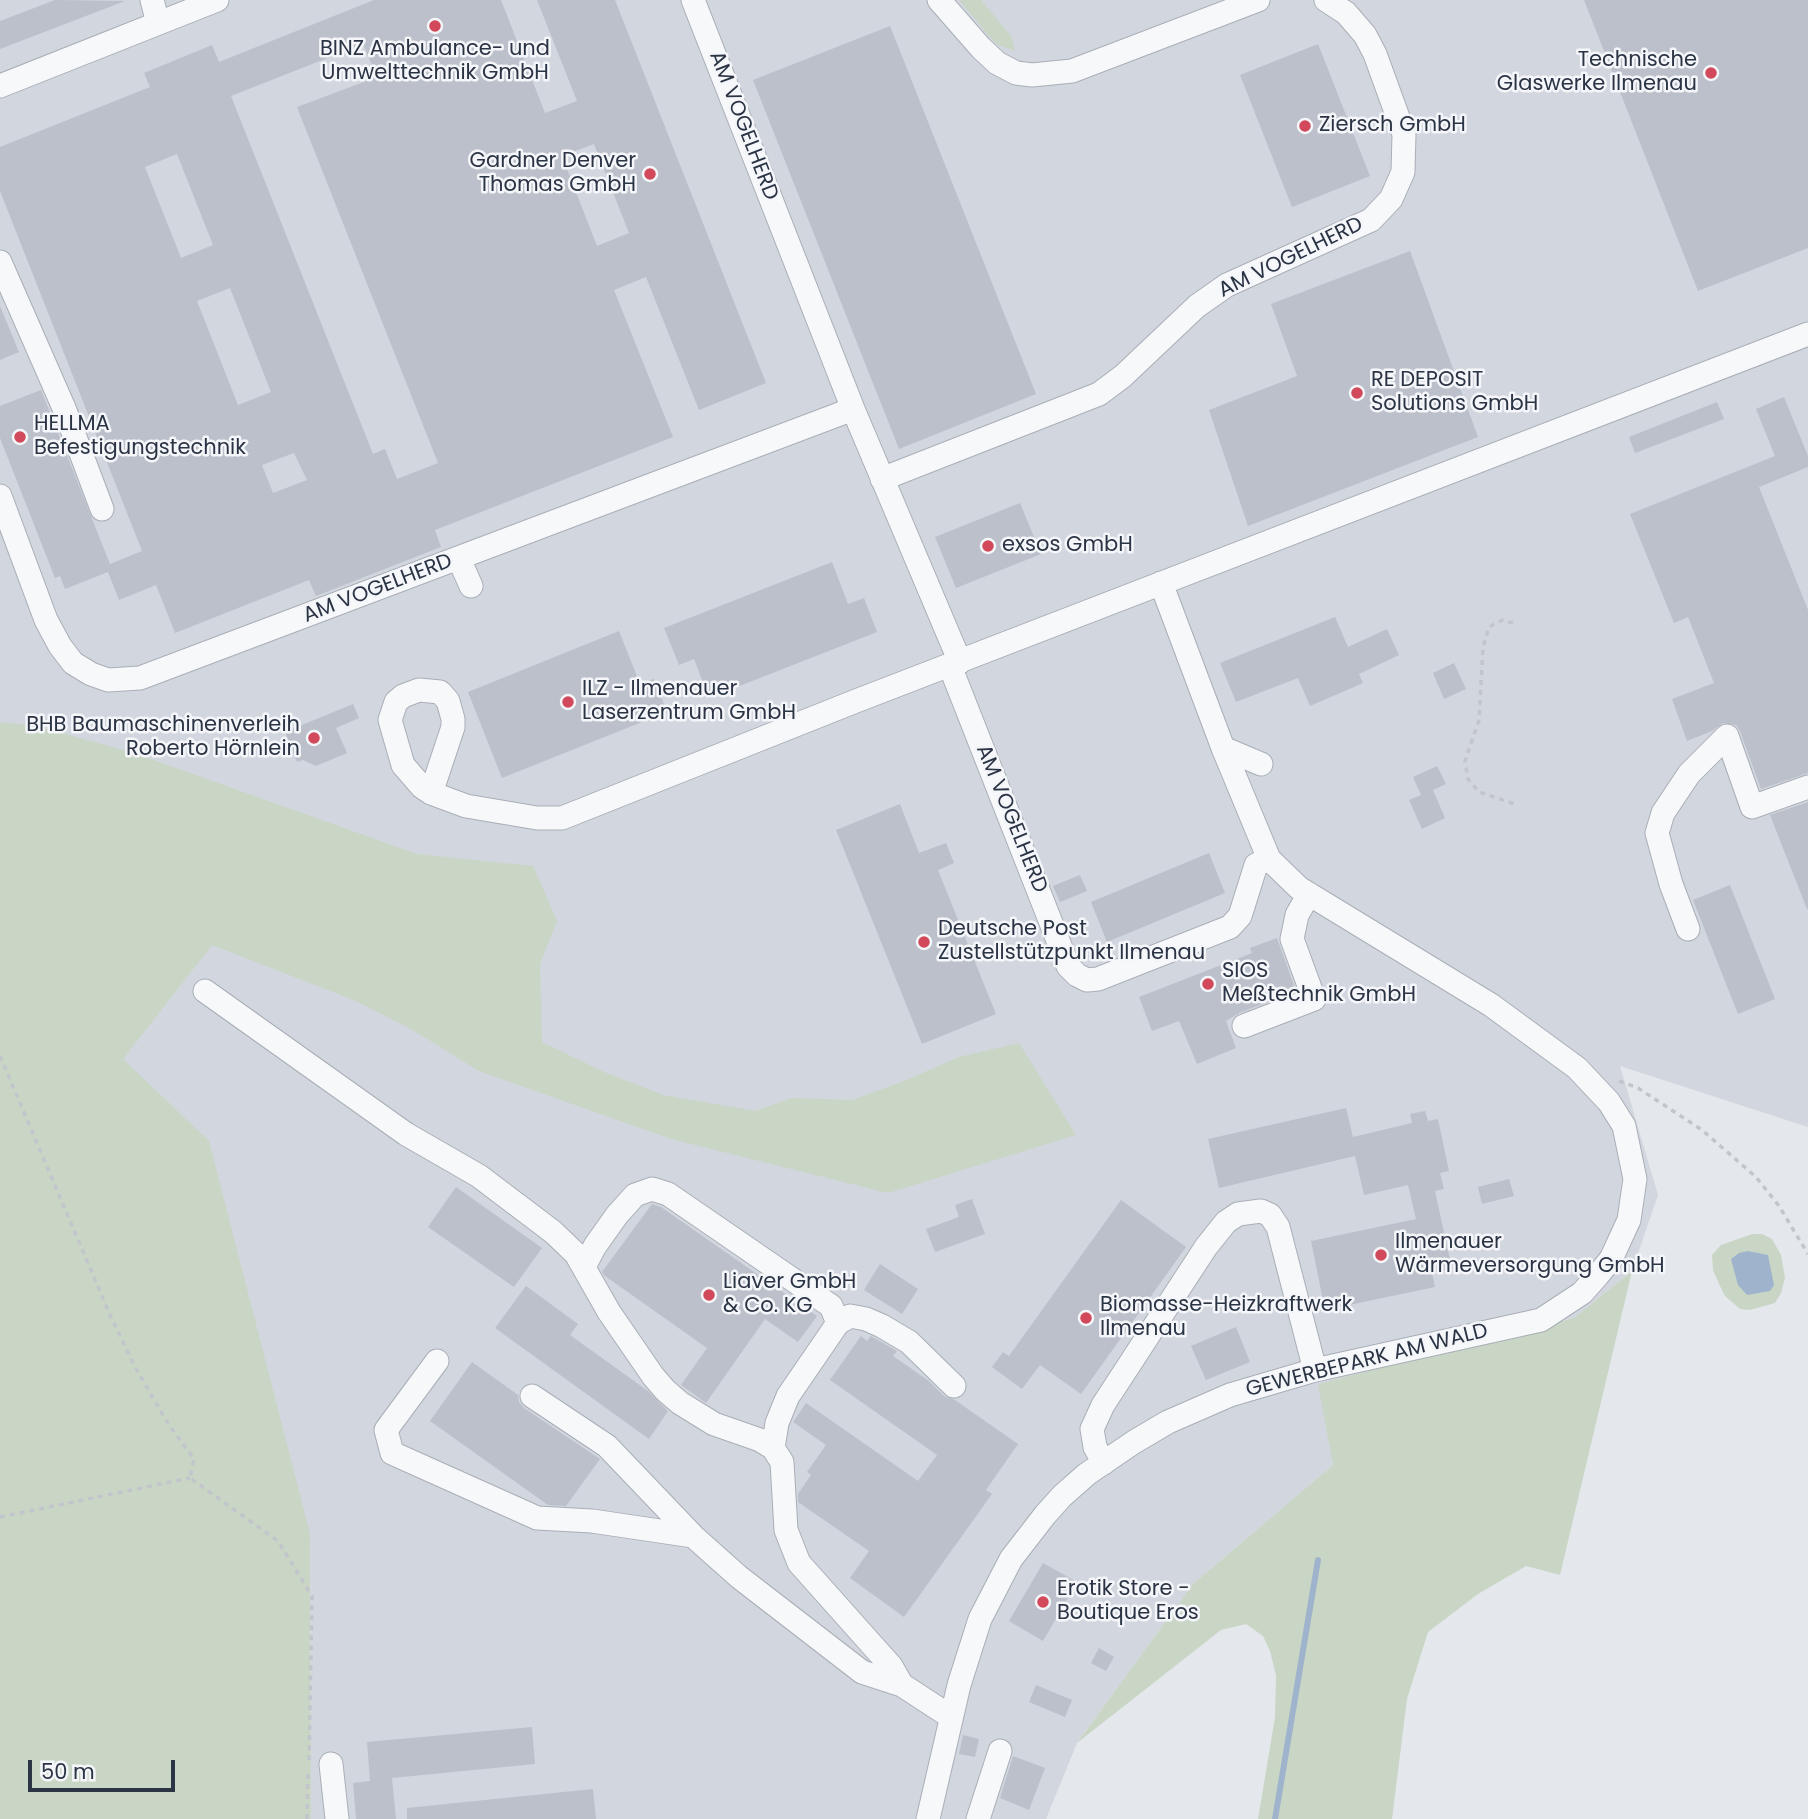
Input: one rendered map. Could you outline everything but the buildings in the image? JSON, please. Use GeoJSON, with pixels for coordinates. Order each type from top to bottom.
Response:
{"type":"FeatureCollection","features":[{"type":"Feature","properties":{"kind":"street"},"geometry":{"type":"LineString","coordinates":[[152,0],[158,23]]}},
{"type":"Feature","properties":{"kind":"street"},"geometry":{"type":"LineString","coordinates":[[0,86],[217,0]]}},
{"type":"Feature","properties":{"kind":"street","name":"AM VOGELHERD"},"geometry":{"type":"LineString","coordinates":[[693,0],[955,664],[1069,966],[1077,975],[1087,980],[1098,979],[1230,927],[1240,916],[1256,865],[1269,859]]}},
{"type":"Feature","properties":{"kind":"street"},"geometry":{"type":"LineString","coordinates":[[939,0],[997,63],[1016,73],[1047,75],[1072,71],[1258,0]]}},
{"type":"Feature","properties":{"kind":"street","name":"AM VOGELHERD"},"geometry":{"type":"LineString","coordinates":[[882,479],[1099,394],[1123,376],[1197,306],[1227,285],[1371,220],[1391,199],[1403,172],[1404,134],[1375,54],[1365,35],[1346,13],[1326,0]]}},
{"type":"Feature","properties":{"kind":"street"},"geometry":{"type":"LineString","coordinates":[[0,262],[64,408],[102,509]]}},
{"type":"Feature","properties":{"kind":"street"},"geometry":{"type":"LineString","coordinates":[[431,793],[466,806],[537,818],[562,818],[1161,583],[1808,334]]}},
{"type":"Feature","properties":{"kind":"street","name":"AM VOGELHERD"},"geometry":{"type":"LineString","coordinates":[[0,496],[46,620],[73,663],[108,680],[141,678],[853,409]]}},
{"type":"Feature","properties":{"kind":"street"},"geometry":{"type":"LineString","coordinates":[[459,559],[471,586]]}},
{"type":"Feature","properties":{"kind":"street"},"geometry":{"type":"LineString","coordinates":[[1161,583],[1223,748],[1269,859],[1298,888],[1310,894],[1297,915],[1292,939],[1314,999],[1244,1026]]}},
{"type":"Feature","properties":{"kind":"street"},"geometry":{"type":"LineString","coordinates":[[1688,929],[1671,884],[1657,833],[1663,813],[1689,774],[1727,736],[1752,807],[1808,787]]}},
{"type":"Feature","properties":{"kind":"street"},"geometry":{"type":"LineString","coordinates":[[1223,748],[1261,764]]}},
{"type":"Feature","properties":{"kind":"street","name":"GEWERBEPARK AM WALD"},"geometry":{"type":"LineString","coordinates":[[928,1819],[951,1717],[969,1648],[980,1619],[1011,1559],[1062,1496],[1104,1463],[1168,1422],[1230,1395],[1315,1370],[1541,1320],[1582,1293],[1590,1284],[1611,1259],[1629,1220],[1635,1179],[1624,1126],[1609,1102],[1577,1068],[1498,1001],[1310,894]]}},
{"type":"Feature","properties":{"kind":"street"},"geometry":{"type":"LineString","coordinates":[[205,991],[405,1133],[479,1176],[553,1232],[576,1254],[610,1312],[665,1390],[680,1403],[714,1424],[760,1440],[773,1448],[782,1462],[786,1531],[799,1563],[891,1666],[902,1685]]}},
{"type":"Feature","properties":{"kind":"street"},"geometry":{"type":"LineString","coordinates":[[584,1267],[617,1215],[635,1195],[652,1189],[668,1194],[831,1306],[838,1323]]}},
{"type":"Feature","properties":{"kind":"street"},"geometry":{"type":"LineString","coordinates":[[1104,1463],[1095,1447],[1092,1429],[1103,1405],[1206,1247],[1226,1222],[1238,1213],[1261,1210],[1270,1216],[1278,1227],[1315,1370]]}},
{"type":"Feature","properties":{"kind":"street"},"geometry":{"type":"LineString","coordinates":[[773,1448],[777,1423],[788,1396],[838,1323],[850,1316],[882,1326],[909,1342],[954,1386]]}},
{"type":"Feature","properties":{"kind":"street"},"geometry":{"type":"LineString","coordinates":[[437,1361],[386,1430],[393,1453],[537,1518],[592,1521],[693,1536]]}},
{"type":"Feature","properties":{"kind":"street"},"geometry":{"type":"LineString","coordinates":[[532,1396],[607,1446],[693,1536],[739,1577],[862,1672],[902,1685],[951,1717]]}},
{"type":"Feature","properties":{"kind":"street"},"geometry":{"type":"LineString","coordinates":[[978,1819],[1000,1751]]}},
{"type":"Feature","properties":{"kind":"street"},"geometry":{"type":"LineString","coordinates":[[331,1764],[337,1819]]}},
{"type":"Feature","properties":{"kind":"path"},"geometry":{"type":"LineString","coordinates":[[1513,623],[1503,620],[1489,627],[1483,647],[1479,720],[1465,761],[1468,779],[1479,792],[1515,804]]}},
{"type":"Feature","properties":{"kind":"path"},"geometry":{"type":"LineString","coordinates":[[0,1056],[110,1315],[134,1365],[167,1422],[194,1459],[190,1478]]}},
{"type":"Feature","properties":{"kind":"path"},"geometry":{"type":"LineString","coordinates":[[1615,1079],[1638,1088],[1702,1130],[1756,1177],[1779,1206],[1808,1254]]}},
{"type":"Feature","properties":{"kind":"path"},"geometry":{"type":"LineString","coordinates":[[0,1517],[190,1478],[278,1541],[312,1596],[307,1819]]}},
{"type":"Feature","properties":{"kind":"shaded area"},"geometry":{"type":"Polygon","coordinates":[[[0,0],[1808,0],[1808,1127],[1620,1066],[1658,1195],[1632,1271],[1574,1318],[1319,1384],[1333,1465],[1193,1584],[1077,1743],[1046,1819],[311,1819],[310,1534],[0,947],[0,0]]]}},
{"type":"Feature","properties":{"kind":"green space"},"geometry":{"type":"Polygon","coordinates":[[[959,0],[981,0],[1011,36],[1015,51],[996,44],[959,0]]]}},
{"type":"Feature","properties":{"kind":"green space"},"geometry":{"type":"Polygon","coordinates":[[[0,722],[36,726],[134,753],[417,854],[533,866],[557,921],[540,964],[542,1042],[604,1072],[663,1095],[755,1111],[792,1098],[852,1100],[959,1057],[1019,1043],[1076,1135],[888,1193],[671,1139],[479,1071],[411,1029],[356,1001],[212,945],[123,1059],[209,1141],[310,1534],[311,1819],[0,1819],[0,722]]]}},
{"type":"Feature","properties":{"kind":"green space"},"geometry":{"type":"Polygon","coordinates":[[[1752,1234],[1762,1234],[1772,1239],[1781,1255],[1785,1278],[1775,1303],[1750,1310],[1740,1309],[1725,1296],[1713,1270],[1712,1255],[1721,1245],[1752,1234]]]}},
{"type":"Feature","properties":{"kind":"green space"},"geometry":{"type":"Polygon","coordinates":[[[1632,1271],[1560,1575],[1526,1566],[1478,1594],[1428,1632],[1407,1699],[1392,1819],[1258,1819],[1275,1717],[1276,1675],[1263,1636],[1246,1624],[1221,1630],[1077,1743],[1193,1584],[1333,1465],[1318,1384],[1574,1318],[1632,1271]]]}},
{"type":"Feature","properties":{"kind":"water"},"geometry":{"type":"Polygon","coordinates":[[[1748,1251],[1768,1255],[1774,1285],[1770,1291],[1747,1295],[1738,1285],[1731,1259],[1748,1251]]]}},
{"type":"Feature","properties":{"kind":"waterway"},"geometry":{"type":"LineString","coordinates":[[1275,1819],[1318,1560]]}},
{"type":"Feature","properties":{"kind":"place","name":"BINZ Ambulance- und Umwelttechnik GmbH"},"geometry":{"type":"Point","coordinates":[435,26]}},
{"type":"Feature","properties":{"kind":"place","name":"Technische Glaswerke Ilmenau"},"geometry":{"type":"Point","coordinates":[1711,73]}},
{"type":"Feature","properties":{"kind":"place","name":"Ziersch GmbH"},"geometry":{"type":"Point","coordinates":[1305,126]}},
{"type":"Feature","properties":{"kind":"place","name":"Gardner Denver Thomas GmbH"},"geometry":{"type":"Point","coordinates":[650,174]}},
{"type":"Feature","properties":{"kind":"place","name":"RE DEPOSIT Solutions GmbH"},"geometry":{"type":"Point","coordinates":[1357,393]}},
{"type":"Feature","properties":{"kind":"place","name":"HELLMA Befestigungstechnik"},"geometry":{"type":"Point","coordinates":[20,437]}},
{"type":"Feature","properties":{"kind":"place","name":"exsos GmbH"},"geometry":{"type":"Point","coordinates":[988,546]}},
{"type":"Feature","properties":{"kind":"place","name":"ILZ - Ilmenauer Laserzentrum GmbH"},"geometry":{"type":"Point","coordinates":[568,702]}},
{"type":"Feature","properties":{"kind":"place","name":"BHB Baumaschinenverleih Roberto Hörnlein"},"geometry":{"type":"Point","coordinates":[314,738]}},
{"type":"Feature","properties":{"kind":"place","name":"Deutsche Post Zustellstützpunkt Ilmenau"},"geometry":{"type":"Point","coordinates":[924,942]}},
{"type":"Feature","properties":{"kind":"place","name":"SIOS Meßtechnik GmbH"},"geometry":{"type":"Point","coordinates":[1208,984]}},
{"type":"Feature","properties":{"kind":"place","name":"Ilmenauer Wärmeversorgung GmbH"},"geometry":{"type":"Point","coordinates":[1381,1255]}},
{"type":"Feature","properties":{"kind":"place","name":"Liaver GmbH & Co. KG"},"geometry":{"type":"Point","coordinates":[709,1295]}},
{"type":"Feature","properties":{"kind":"place","name":"Biomasse-Heizkraftwerk Ilmenau"},"geometry":{"type":"Point","coordinates":[1086,1318]}},
{"type":"Feature","properties":{"kind":"place","name":"Erotik Store - Boutique Eros"},"geometry":{"type":"Point","coordinates":[1043,1602]}}]}
